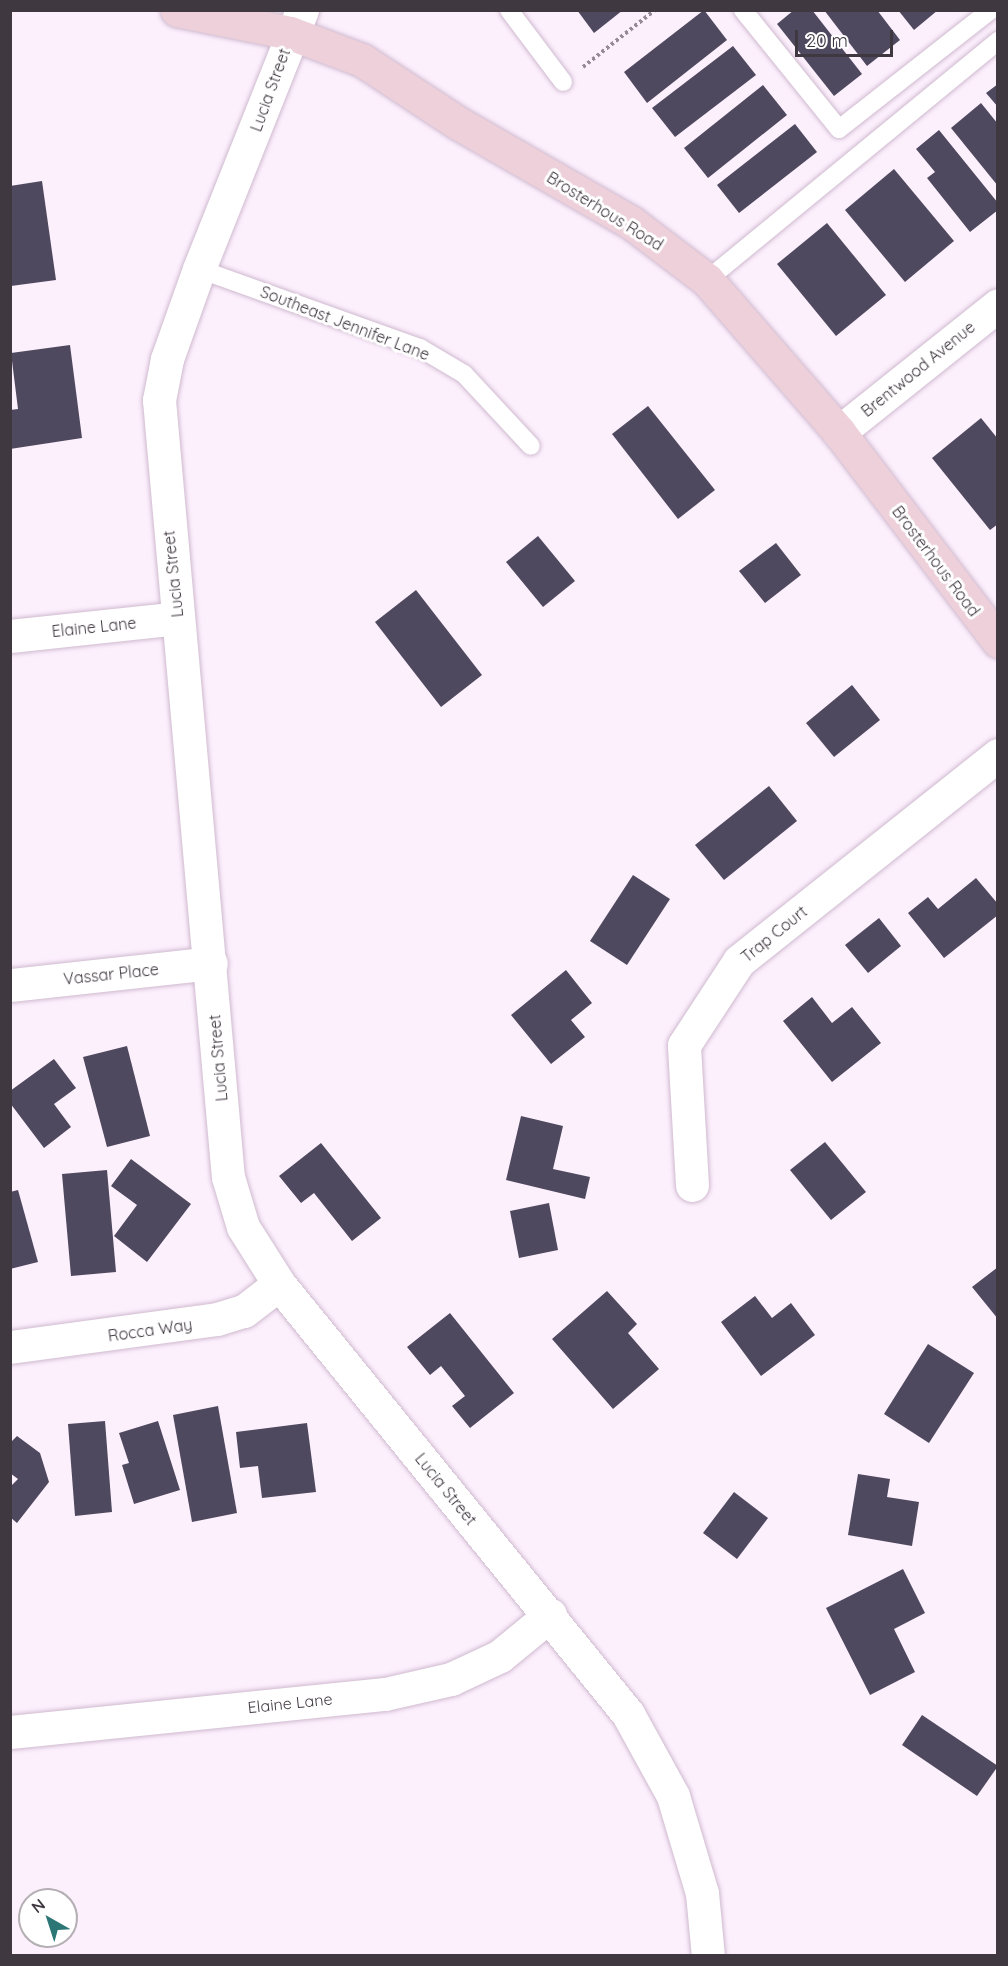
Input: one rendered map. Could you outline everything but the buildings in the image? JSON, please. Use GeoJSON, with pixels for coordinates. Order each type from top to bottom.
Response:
{"type":"FeatureCollection","features":[{"type":"Feature","properties":{"kind":"street","name":"Brosterhous Road"},"geometry":{"type":"LineString","coordinates":[[177,10],[296,22],[362,60],[458,123],[632,223],[707,280],[839,432],[998,641]]}},
{"type":"Feature","properties":{"kind":"street","name":"Lucia Street"},"geometry":{"type":"LineString","coordinates":[[296,22],[199,269],[167,359],[159,400],[211,963],[228,1177],[243,1227],[279,1284],[550,1615],[628,1714],[673,1796],[702,1893],[708,1956]]}},
{"type":"Feature","properties":{"kind":"street","name":"Brentwood Avenue"},"geometry":{"type":"LineString","coordinates":[[839,432],[998,305]]}},
{"type":"Feature","properties":{"kind":"street","name":"Elaine Lane"},"geometry":{"type":"LineString","coordinates":[[10,636],[178,618]]}},
{"type":"Feature","properties":{"kind":"street","name":"Trap Court"},"geometry":{"type":"LineString","coordinates":[[692,1185],[684,1045],[739,961],[998,755]]}},
{"type":"Feature","properties":{"kind":"street","name":"Vassar Place"},"geometry":{"type":"LineString","coordinates":[[10,985],[211,963]]}},
{"type":"Feature","properties":{"kind":"street","name":"Rocca Way"},"geometry":{"type":"LineString","coordinates":[[10,1347],[217,1319],[244,1311],[279,1284]]}},
{"type":"Feature","properties":{"kind":"street","name":"Elaine Lane"},"geometry":{"type":"LineString","coordinates":[[10,1732],[396,1691],[452,1679],[500,1656],[550,1615]]}},
{"type":"Feature","properties":{"kind":"lane"},"geometry":{"type":"LineString","coordinates":[[510,10],[563,82]]}},
{"type":"Feature","properties":{"kind":"lane"},"geometry":{"type":"LineString","coordinates":[[743,10],[839,129],[992,10]]}},
{"type":"Feature","properties":{"kind":"lane"},"geometry":{"type":"LineString","coordinates":[[707,280],[998,41]]}},
{"type":"Feature","properties":{"kind":"lane","name":"Southeast Jennifer Lane"},"geometry":{"type":"LineString","coordinates":[[199,269],[420,348],[464,374],[531,446]]}},
{"type":"Feature","properties":{"kind":"path"},"geometry":{"type":"LineString","coordinates":[[563,82],[655,10]]}}]}
